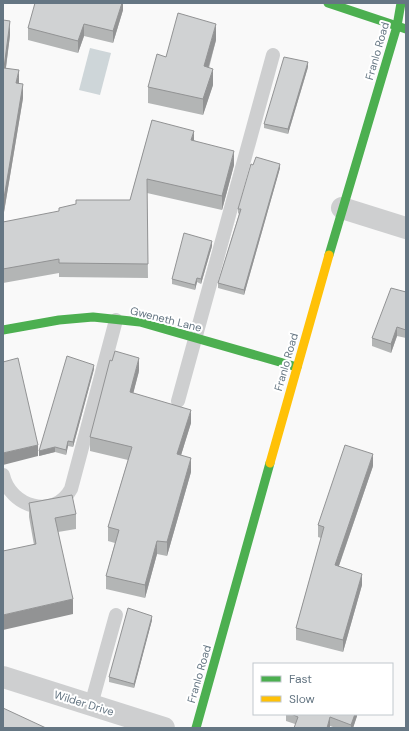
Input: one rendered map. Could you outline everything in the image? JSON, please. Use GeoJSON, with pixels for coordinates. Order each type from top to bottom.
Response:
{"type":"FeatureCollection","features":[{"type":"Feature","properties":{"kind":"street"},"geometry":{"type":"LineString","coordinates":[[328,3],[406,29]]}},
{"type":"Feature","properties":{"kind":"street","name":"Franlo Road"},"geometry":{"type":"LineString","coordinates":[[196,728],[342,208],[397,26],[401,3]]}},
{"type":"Feature","properties":{"kind":"street"},"geometry":{"type":"LineString","coordinates":[[342,208],[406,228]]}},
{"type":"Feature","properties":{"kind":"street","name":"Gweneth Lane"},"geometry":{"type":"LineString","coordinates":[[3,330],[59,320],[93,317],[140,322],[297,367]]}},
{"type":"Feature","properties":{"kind":"street","name":"Wilder Drive"},"geometry":{"type":"LineString","coordinates":[[3,677],[164,728]]}},
{"type":"Feature","properties":{"kind":"lane"},"geometry":{"type":"LineString","coordinates":[[178,401],[273,55]]}},
{"type":"Feature","properties":{"kind":"lane"},"geometry":{"type":"LineString","coordinates":[[3,475],[4,481],[19,499],[29,505],[43,507],[56,504],[66,498],[71,489],[116,320]]}},
{"type":"Feature","properties":{"kind":"lane"},"geometry":{"type":"LineString","coordinates":[[91,705],[116,615]]}},
{"type":"Feature","properties":{"kind":"shaded area"},"geometry":{"type":"Polygon","coordinates":[[[90,48],[111,53],[100,95],[79,90],[90,48]]]}},
{"type":"Feature","properties":{"kind":"building"},"geometry":{"type":"Polygon","coordinates":[[[35,3],[122,3],[113,31],[84,24],[78,41],[28,28],[35,3]]]}},
{"type":"Feature","properties":{"kind":"building"},"geometry":{"type":"Polygon","coordinates":[[[178,13],[216,24],[204,66],[213,69],[203,99],[148,87],[157,54],[166,57],[178,13]]]}},
{"type":"Feature","properties":{"kind":"building"},"geometry":{"type":"Polygon","coordinates":[[[3,20],[10,21],[4,68],[19,70],[16,83],[23,84],[3,204],[3,20]]]}},
{"type":"Feature","properties":{"kind":"building"},"geometry":{"type":"Polygon","coordinates":[[[284,57],[308,62],[288,129],[264,124],[284,57]]]}},
{"type":"Feature","properties":{"kind":"building"},"geometry":{"type":"Polygon","coordinates":[[[152,120],[194,131],[191,140],[234,151],[222,196],[147,179],[148,264],[59,263],[59,259],[3,269],[3,222],[59,211],[59,208],[76,204],[76,200],[130,200],[152,120]]]}},
{"type":"Feature","properties":{"kind":"building"},"geometry":{"type":"Polygon","coordinates":[[[256,157],[280,164],[244,290],[218,283],[241,209],[238,209],[251,164],[253,165],[256,157]]]}},
{"type":"Feature","properties":{"kind":"building"},"geometry":{"type":"Polygon","coordinates":[[[184,233],[212,241],[201,279],[197,278],[195,285],[172,279],[184,233]]]}},
{"type":"Feature","properties":{"kind":"building"},"geometry":{"type":"Polygon","coordinates":[[[391,288],[406,292],[406,330],[397,327],[391,344],[372,338],[391,288]]]}},
{"type":"Feature","properties":{"kind":"building"},"geometry":{"type":"Polygon","coordinates":[[[115,351],[139,358],[130,392],[191,410],[177,454],[191,458],[167,542],[157,541],[145,585],[106,576],[119,530],[108,527],[132,447],[90,437],[110,360],[112,361],[115,351]]]}},
{"type":"Feature","properties":{"kind":"building"},"geometry":{"type":"Polygon","coordinates":[[[67,356],[94,365],[73,442],[68,441],[66,450],[55,447],[39,451],[67,356]]]}},
{"type":"Feature","properties":{"kind":"building"},"geometry":{"type":"Polygon","coordinates":[[[18,358],[38,445],[3,453],[3,362],[18,358]]]}},
{"type":"Feature","properties":{"kind":"building"},"geometry":{"type":"Polygon","coordinates":[[[345,445],[373,454],[335,565],[362,574],[343,640],[296,628],[324,527],[318,525],[345,445]]]}},
{"type":"Feature","properties":{"kind":"building"},"geometry":{"type":"Polygon","coordinates":[[[72,495],[76,514],[55,518],[73,599],[3,615],[3,551],[36,544],[29,503],[72,495]]]}},
{"type":"Feature","properties":{"kind":"building"},"geometry":{"type":"Polygon","coordinates":[[[128,608],[152,616],[134,684],[109,677],[128,608]]]}},
{"type":"Feature","properties":{"kind":"building"},"geometry":{"type":"Polygon","coordinates":[[[3,708],[46,728],[3,728],[3,708]]]}},
{"type":"Feature","properties":{"kind":"building"},"geometry":{"type":"Polygon","coordinates":[[[293,715],[355,715],[351,725],[330,717],[327,728],[294,728],[298,717],[293,715]]]}},
{"type":"Feature","properties":{"kind":"traffic: fast"},"geometry":{"type":"LineString","coordinates":[[328,3],[406,29]]}},
{"type":"Feature","properties":{"kind":"traffic: fast"},"geometry":{"type":"LineString","coordinates":[[329,255],[397,26],[401,3]]}},
{"type":"Feature","properties":{"kind":"traffic: fast"},"geometry":{"type":"LineString","coordinates":[[3,330],[59,320],[93,317],[140,322],[297,367]]}},
{"type":"Feature","properties":{"kind":"traffic: fast"},"geometry":{"type":"LineString","coordinates":[[196,728],[270,463]]}},
{"type":"Feature","properties":{"kind":"traffic: slow"},"geometry":{"type":"LineString","coordinates":[[270,463],[329,255]]}}]}
